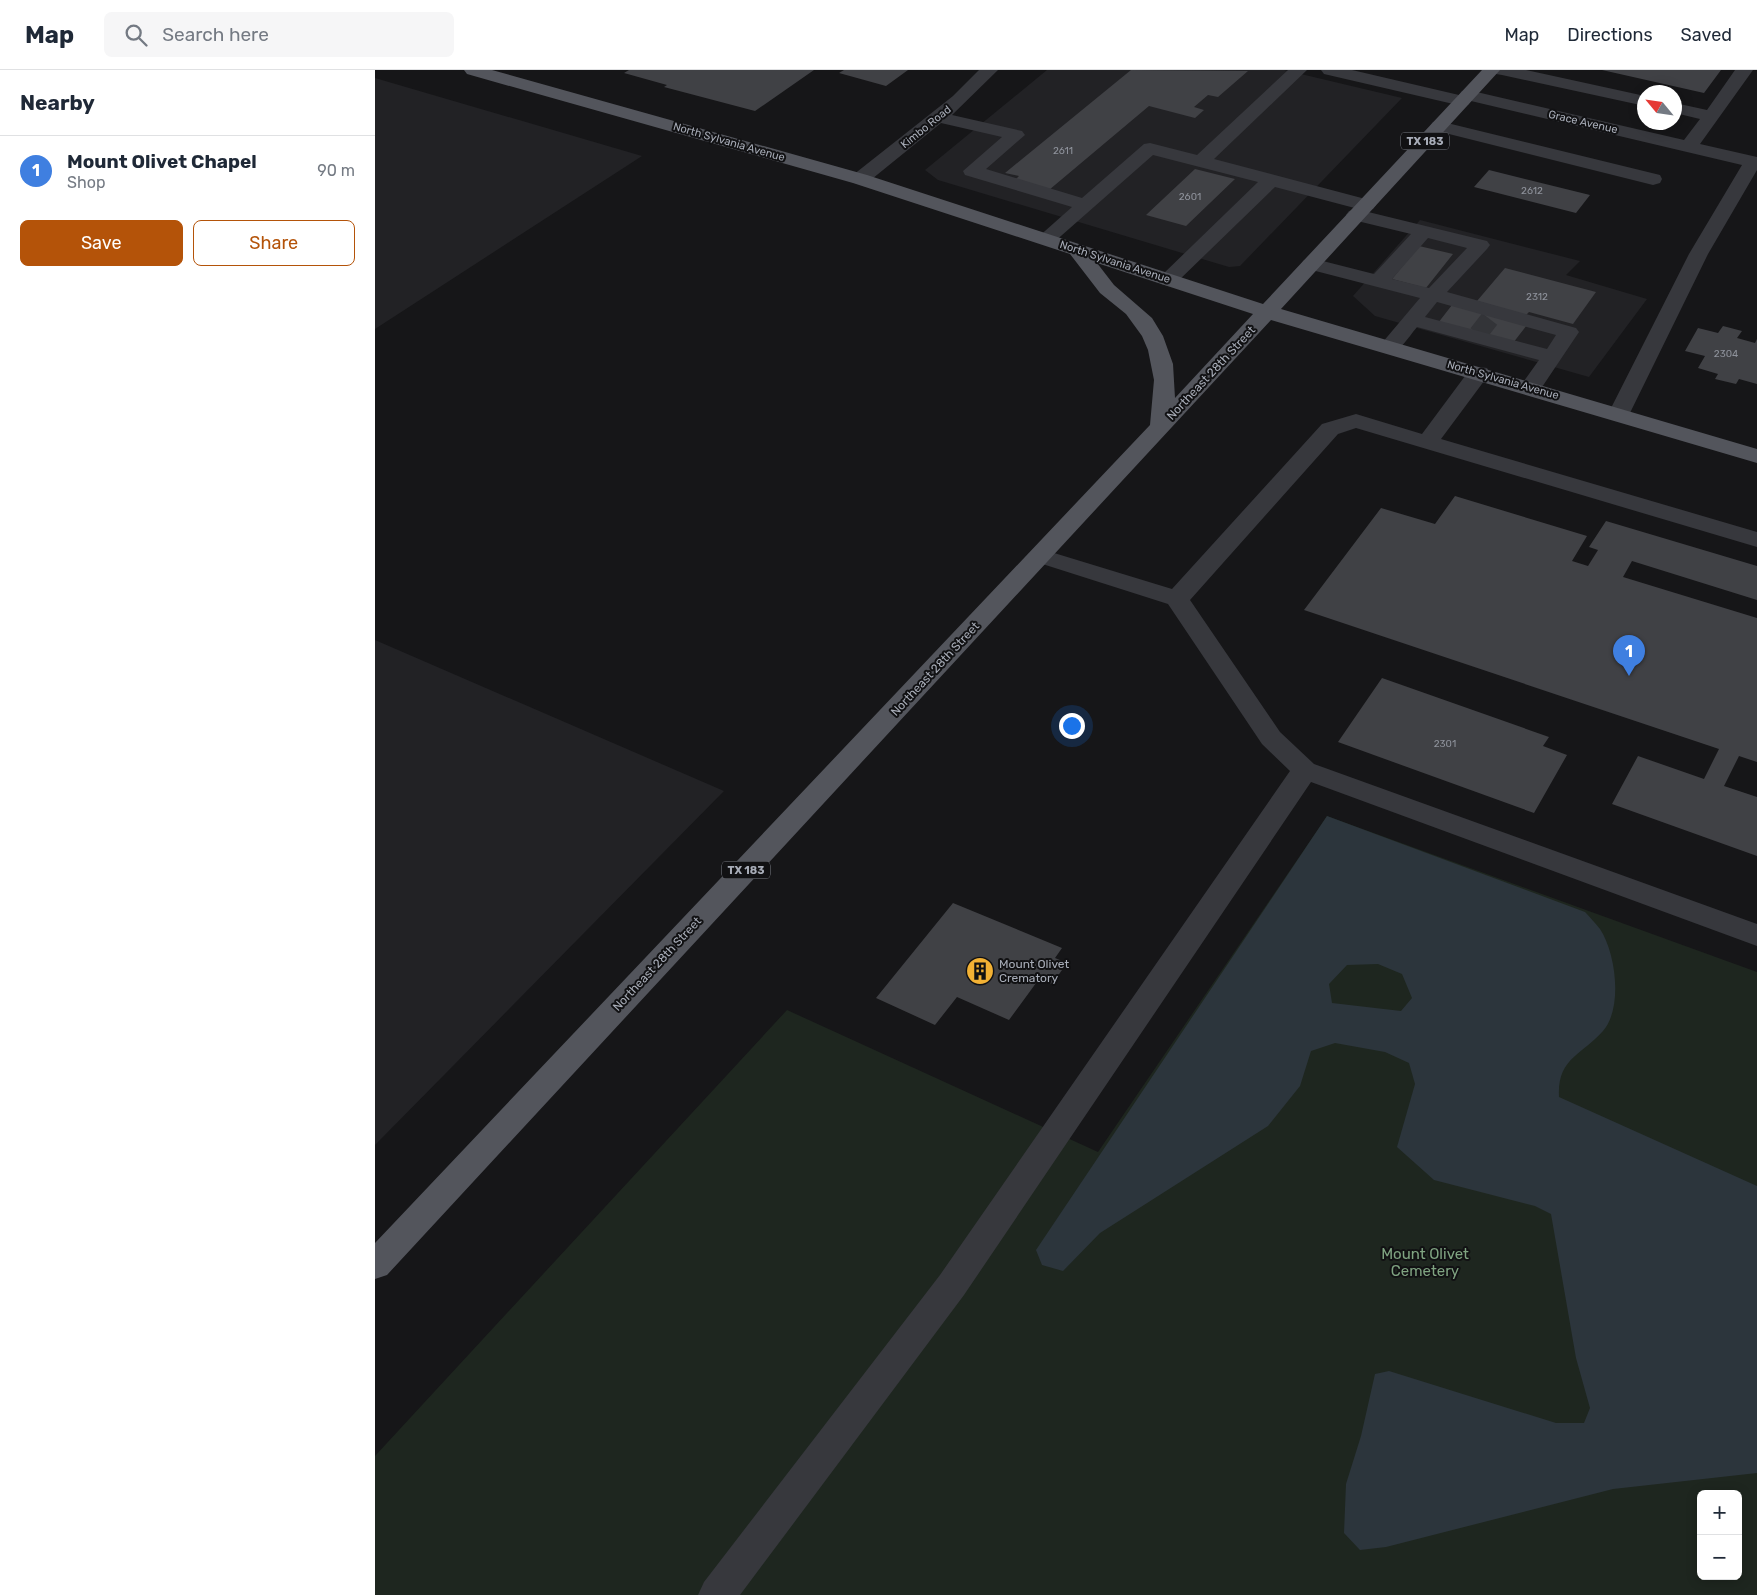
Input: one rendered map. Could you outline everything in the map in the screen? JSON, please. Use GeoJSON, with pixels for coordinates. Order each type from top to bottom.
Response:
{"type":"FeatureCollection","features":[{"type":"Feature","properties":{"kind":"main road","name":"North Sylvania Avenue"},"geometry":{"type":"LineString","coordinates":[[473,70],[860,179],[1267,312],[1757,456]]}},
{"type":"Feature","properties":{"kind":"main road","name":"Northeast 28th Street"},"geometry":{"type":"LineString","coordinates":[[375,1265],[1041,556],[1491,70]]}},
{"type":"Feature","properties":{"kind":"main road"},"geometry":{"type":"LineString","coordinates":[[1076,249],[1111,294],[1134,311],[1150,332],[1164,363],[1165,402],[1161,427]]}},
{"type":"Feature","properties":{"kind":"street","name":"Kimbo Road"},"geometry":{"type":"LineString","coordinates":[[860,179],[939,117],[989,70]]}},
{"type":"Feature","properties":{"kind":"street"},"geometry":{"type":"LineString","coordinates":[[1200,162],[1298,70]]}},
{"type":"Feature","properties":{"kind":"street","name":"Grace Avenue"},"geometry":{"type":"LineString","coordinates":[[1330,70],[1689,147],[1755,163]]}},
{"type":"Feature","properties":{"kind":"street"},"geometry":{"type":"LineString","coordinates":[[1385,83],[1398,70]]}},
{"type":"Feature","properties":{"kind":"street"},"geometry":{"type":"LineString","coordinates":[[1502,70],[1637,99]]}},
{"type":"Feature","properties":{"kind":"street"},"geometry":{"type":"LineString","coordinates":[[1689,147],[1744,70]]}},
{"type":"Feature","properties":{"kind":"street"},"geometry":{"type":"LineString","coordinates":[[1682,110],[1712,116]]}},
{"type":"Feature","properties":{"kind":"street"},"geometry":{"type":"LineString","coordinates":[[939,117],[1016,135],[972,171],[1086,205]]}},
{"type":"Feature","properties":{"kind":"street"},"geometry":{"type":"LineString","coordinates":[[1439,126],[1653,179]]}},
{"type":"Feature","properties":{"kind":"street"},"geometry":{"type":"LineString","coordinates":[[1047,239],[1150,148],[1271,180],[1424,232],[1480,245],[1433,295],[1389,348]]}},
{"type":"Feature","properties":{"kind":"street"},"geometry":{"type":"LineString","coordinates":[[1619,414],[1651,346],[1732,194],[1755,163]]}},
{"type":"Feature","properties":{"kind":"street"},"geometry":{"type":"LineString","coordinates":[[1168,280],[1271,180]]}},
{"type":"Feature","properties":{"kind":"street"},"geometry":{"type":"LineString","coordinates":[[1379,281],[1424,232]]}},
{"type":"Feature","properties":{"kind":"street"},"geometry":{"type":"LineString","coordinates":[[1311,264],[1569,332],[1530,388]]}},
{"type":"Feature","properties":{"kind":"street"},"geometry":{"type":"LineString","coordinates":[[1412,320],[1477,335],[1552,357]]}},
{"type":"Feature","properties":{"kind":"street"},"geometry":{"type":"LineString","coordinates":[[1428,441],[1479,373]]}},
{"type":"Feature","properties":{"kind":"street"},"geometry":{"type":"LineString","coordinates":[[1177,599],[1330,429],[1356,421],[1757,540]]}},
{"type":"Feature","properties":{"kind":"street"},"geometry":{"type":"LineString","coordinates":[[1041,556],[1177,599],[1271,738],[1305,770],[1757,935]]}},
{"type":"Feature","properties":{"kind":"street"},"geometry":{"type":"LineString","coordinates":[[717,1595],[952,1285],[1305,770]]}},
{"type":"Feature","properties":{"kind":"shaded area"},"geometry":{"type":"Polygon","coordinates":[[[1047,70],[1284,70],[1402,98],[1240,266],[1229,267],[938,180],[925,170],[1047,70]]]}},
{"type":"Feature","properties":{"kind":"shaded area"},"geometry":{"type":"Polygon","coordinates":[[[375,78],[642,156],[375,329],[375,78]]]}},
{"type":"Feature","properties":{"kind":"shaded area"},"geometry":{"type":"Polygon","coordinates":[[[1420,220],[1580,261],[1566,275],[1647,299],[1589,377],[1375,316],[1353,296],[1420,220]]]}},
{"type":"Feature","properties":{"kind":"shaded area"},"geometry":{"type":"Polygon","coordinates":[[[375,640],[724,791],[375,1145],[375,640]]]}},
{"type":"Feature","properties":{"kind":"shaded area"},"geometry":{"type":"Polygon","coordinates":[[[1327,816],[1585,912],[1600,929],[1606,939],[1613,966],[1615,995],[1613,1009],[1603,1031],[1572,1058],[1567,1065],[1559,1084],[1559,1097],[1757,1186],[1757,1473],[1613,1489],[1386,1547],[1360,1550],[1344,1533],[1346,1484],[1361,1436],[1375,1374],[1389,1371],[1556,1423],[1584,1423],[1590,1408],[1576,1358],[1551,1214],[1535,1206],[1434,1180],[1397,1147],[1415,1084],[1409,1063],[1385,1052],[1335,1043],[1311,1051],[1300,1086],[1268,1126],[1100,1233],[1063,1271],[1042,1265],[1036,1250],[1327,816]],[[1378,964],[1347,965],[1329,984],[1332,1003],[1401,1011],[1412,998],[1402,974],[1378,964]]]}},
{"type":"Feature","properties":{"kind":"green space","name":"Mount Olivet Cemetery"},"geometry":{"type":"Polygon","coordinates":[[[1327,816],[1757,972],[1757,1595],[375,1595],[375,1456],[787,1010],[1098,1152],[1327,816]]]}},
{"type":"Feature","properties":{"kind":"building"},"geometry":{"type":"Polygon","coordinates":[[[629,70],[814,70],[755,111],[664,87],[667,85],[624,73],[629,70]]]}},
{"type":"Feature","properties":{"kind":"building"},"geometry":{"type":"Polygon","coordinates":[[[844,70],[908,70],[886,86],[839,73],[844,70]]]}},
{"type":"Feature","properties":{"kind":"building"},"geometry":{"type":"Polygon","coordinates":[[[1131,70],[1248,71],[1218,97],[1208,95],[1194,107],[1204,110],[1195,118],[1149,106],[1049,190],[1014,181],[1019,176],[1005,173],[1131,70]]]}},
{"type":"Feature","properties":{"kind":"building"},"geometry":{"type":"Polygon","coordinates":[[[1602,70],[1721,70],[1704,93],[1682,88],[1682,85],[1669,85],[1602,70]]]}},
{"type":"Feature","properties":{"kind":"building"},"geometry":{"type":"Polygon","coordinates":[[[1195,169],[1235,179],[1186,226],[1146,215],[1195,169]]]}},
{"type":"Feature","properties":{"kind":"building"},"geometry":{"type":"Polygon","coordinates":[[[1489,170],[1590,195],[1576,213],[1474,187],[1489,170]]]}},
{"type":"Feature","properties":{"kind":"building"},"geometry":{"type":"Polygon","coordinates":[[[1419,246],[1453,254],[1426,288],[1392,279],[1419,246]]]}},
{"type":"Feature","properties":{"kind":"building"},"geometry":{"type":"Polygon","coordinates":[[[1505,268],[1596,292],[1573,324],[1529,312],[1526,315],[1477,301],[1505,268]]]}},
{"type":"Feature","properties":{"kind":"building"},"geometry":{"type":"Polygon","coordinates":[[[1452,305],[1527,325],[1513,343],[1438,323],[1452,305]]]}},
{"type":"Feature","properties":{"kind":"building"},"geometry":{"type":"Polygon","coordinates":[[[1723,326],[1742,331],[1737,338],[1755,343],[1757,339],[1757,384],[1739,379],[1736,384],[1715,379],[1718,374],[1698,368],[1705,356],[1685,351],[1698,328],[1718,333],[1723,326]]]}},
{"type":"Feature","properties":{"kind":"building"},"geometry":{"type":"Polygon","coordinates":[[[1455,496],[1587,536],[1572,561],[1588,566],[1598,550],[1589,547],[1606,521],[1757,566],[1757,600],[1632,561],[1623,577],[1757,618],[1757,762],[1739,756],[1724,786],[1757,797],[1757,856],[1612,804],[1638,756],[1704,779],[1719,749],[1304,610],[1381,508],[1435,524],[1455,496]]]}},
{"type":"Feature","properties":{"kind":"building"},"geometry":{"type":"Polygon","coordinates":[[[1382,678],[1549,737],[1543,746],[1567,755],[1534,813],[1338,742],[1382,678]]]}},
{"type":"Feature","properties":{"kind":"building","name":"Mount Olivet Crematory"},"geometry":{"type":"Polygon","coordinates":[[[953,903],[1062,948],[1055,958],[1067,963],[1052,984],[1039,979],[1009,1020],[957,997],[935,1025],[876,998],[953,903]]]}},
{"type":"Feature","properties":{"kind":"tunnel"},"geometry":{"type":"LineString","coordinates":[[1478,334],[1492,316]]}},
{"type":"Feature","properties":{"kind":"place","name":"Mount Olivet Chapel"},"geometry":{"type":"Point","coordinates":[1629,676]}},
{"type":"Feature","properties":{"kind":"place","name":"Mount Olivet Crematory"},"geometry":{"type":"Point","coordinates":[980,971]}}]}
